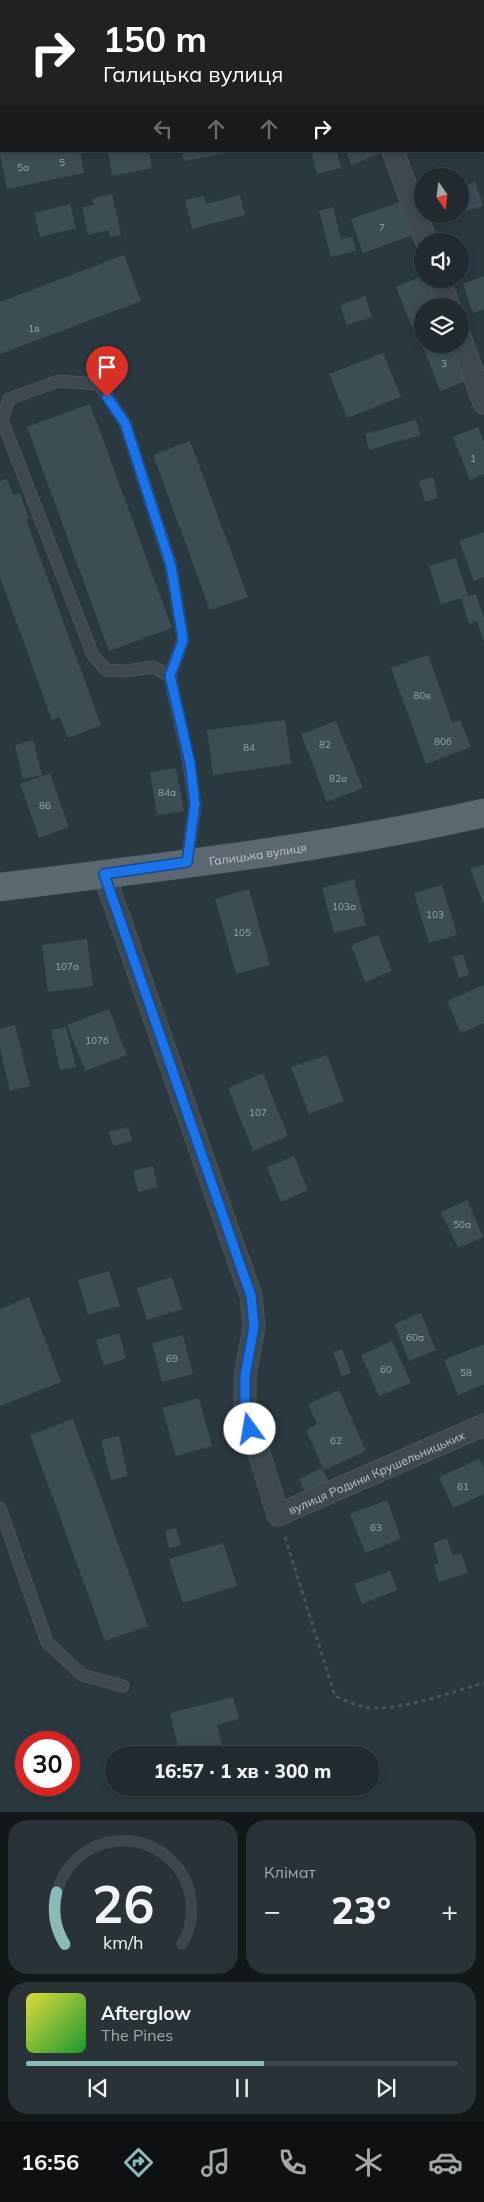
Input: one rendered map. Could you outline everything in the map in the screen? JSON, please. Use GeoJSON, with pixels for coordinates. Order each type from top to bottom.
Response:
{"type":"FeatureCollection","features":[{"type":"Feature","properties":{"kind":"main road","name":"Галицька вулиця"},"geometry":{"type":"LineString","coordinates":[[0,887],[104,874],[410,829],[484,813]]}},
{"type":"Feature","properties":{"kind":"street"},"geometry":{"type":"LineString","coordinates":[[393,152],[423,233]]}},
{"type":"Feature","properties":{"kind":"street"},"geometry":{"type":"LineString","coordinates":[[466,353],[484,403]]}},
{"type":"Feature","properties":{"kind":"street","name":"вулиця Родини Крушельницьких"},"geometry":{"type":"LineString","coordinates":[[104,874],[251,1296],[254,1327],[245,1376],[245,1407],[278,1515],[484,1425]]}},
{"type":"Feature","properties":{"kind":"lane"},"geometry":{"type":"LineString","coordinates":[[170,676],[154,667],[125,671],[106,670],[93,655],[2,420],[9,399],[58,381],[99,384],[125,423],[171,566],[183,640],[170,676],[190,763],[195,804],[187,862]]}},
{"type":"Feature","properties":{"kind":"lane"},"geometry":{"type":"LineString","coordinates":[[0,1508],[47,1642],[82,1675],[122,1686]]}},
{"type":"Feature","properties":{"kind":"path"},"geometry":{"type":"LineString","coordinates":[[278,1515],[335,1696],[355,1704],[375,1708],[402,1705],[484,1683]]}},
{"type":"Feature","properties":{"kind":"building"},"geometry":{"type":"Polygon","coordinates":[[[4,152],[80,152],[84,173],[7,189],[0,154],[4,152]]]}},
{"type":"Feature","properties":{"kind":"building"},"geometry":{"type":"Polygon","coordinates":[[[108,152],[149,152],[152,168],[112,176],[108,152]]]}},
{"type":"Feature","properties":{"kind":"building"},"geometry":{"type":"Polygon","coordinates":[[[182,152],[225,153],[184,161],[182,152]]]}},
{"type":"Feature","properties":{"kind":"building"},"geometry":{"type":"Polygon","coordinates":[[[311,152],[337,152],[341,168],[317,174],[311,152]]]}},
{"type":"Feature","properties":{"kind":"building"},"geometry":{"type":"Polygon","coordinates":[[[346,152],[382,153],[351,165],[346,152]]]}},
{"type":"Feature","properties":{"kind":"building"},"geometry":{"type":"Polygon","coordinates":[[[475,182],[483,206],[469,210],[469,184],[475,182]]]}},
{"type":"Feature","properties":{"kind":"building"},"geometry":{"type":"Polygon","coordinates":[[[112,194],[121,235],[110,237],[109,230],[88,235],[82,207],[94,205],[92,199],[112,194]]]}},
{"type":"Feature","properties":{"kind":"building"},"geometry":{"type":"Polygon","coordinates":[[[240,195],[245,215],[192,229],[185,200],[204,196],[206,204],[240,195]]]}},
{"type":"Feature","properties":{"kind":"building"},"geometry":{"type":"Polygon","coordinates":[[[400,202],[412,235],[363,253],[351,219],[400,202]]]}},
{"type":"Feature","properties":{"kind":"building"},"geometry":{"type":"Polygon","coordinates":[[[70,204],[76,228],[40,237],[34,213],[70,204]]]}},
{"type":"Feature","properties":{"kind":"building"},"geometry":{"type":"Polygon","coordinates":[[[333,207],[341,239],[352,237],[356,251],[331,257],[319,211],[333,207]]]}},
{"type":"Feature","properties":{"kind":"building"},"geometry":{"type":"Polygon","coordinates":[[[124,255],[141,301],[0,354],[0,302],[124,255]]]}},
{"type":"Feature","properties":{"kind":"building"},"geometry":{"type":"Polygon","coordinates":[[[484,276],[484,309],[473,313],[464,288],[469,288],[469,282],[484,276]]]}},
{"type":"Feature","properties":{"kind":"building"},"geometry":{"type":"Polygon","coordinates":[[[414,279],[414,288],[434,288],[438,298],[414,298],[414,326],[412,327],[396,287],[414,279]]]}},
{"type":"Feature","properties":{"kind":"building"},"geometry":{"type":"Polygon","coordinates":[[[365,296],[372,317],[347,325],[340,305],[365,296]]]}},
{"type":"Feature","properties":{"kind":"building"},"geometry":{"type":"Polygon","coordinates":[[[383,353],[401,397],[347,418],[329,374],[383,353]]]}},
{"type":"Feature","properties":{"kind":"building"},"geometry":{"type":"Polygon","coordinates":[[[425,353],[456,353],[467,381],[440,391],[425,353]]]}},
{"type":"Feature","properties":{"kind":"building"},"geometry":{"type":"Polygon","coordinates":[[[90,404],[172,628],[109,651],[27,427],[90,404]]]}},
{"type":"Feature","properties":{"kind":"building"},"geometry":{"type":"Polygon","coordinates":[[[416,420],[421,435],[369,450],[365,434],[416,420]]]}},
{"type":"Feature","properties":{"kind":"building"},"geometry":{"type":"Polygon","coordinates":[[[478,427],[484,442],[484,474],[470,480],[453,437],[478,427]]]}},
{"type":"Feature","properties":{"kind":"building"},"geometry":{"type":"Polygon","coordinates":[[[190,441],[248,597],[210,610],[153,455],[190,441]]]}},
{"type":"Feature","properties":{"kind":"building"},"geometry":{"type":"Polygon","coordinates":[[[433,477],[438,498],[425,502],[419,481],[433,477]]]}},
{"type":"Feature","properties":{"kind":"building"},"geometry":{"type":"Polygon","coordinates":[[[7,479],[13,495],[20,493],[29,518],[26,519],[101,725],[68,738],[60,717],[52,720],[0,577],[0,481],[7,479]]]}},
{"type":"Feature","properties":{"kind":"building"},"geometry":{"type":"Polygon","coordinates":[[[484,532],[484,577],[474,581],[459,541],[484,532]]]}},
{"type":"Feature","properties":{"kind":"building"},"geometry":{"type":"Polygon","coordinates":[[[456,558],[468,596],[476,594],[484,618],[484,642],[477,621],[469,624],[461,598],[441,604],[429,566],[456,558]]]}},
{"type":"Feature","properties":{"kind":"building"},"geometry":{"type":"Polygon","coordinates":[[[428,655],[452,722],[460,720],[471,747],[426,764],[391,668],[428,655]]]}},
{"type":"Feature","properties":{"kind":"building"},"geometry":{"type":"Polygon","coordinates":[[[285,720],[291,764],[213,775],[207,730],[285,720]]]}},
{"type":"Feature","properties":{"kind":"building"},"geometry":{"type":"Polygon","coordinates":[[[336,721],[363,788],[327,802],[301,734],[336,721]]]}},
{"type":"Feature","properties":{"kind":"building"},"geometry":{"type":"Polygon","coordinates":[[[33,740],[42,775],[23,779],[15,745],[33,740]]]}},
{"type":"Feature","properties":{"kind":"building"},"geometry":{"type":"Polygon","coordinates":[[[176,768],[184,811],[157,815],[150,772],[176,768]]]}},
{"type":"Feature","properties":{"kind":"building"},"geometry":{"type":"Polygon","coordinates":[[[50,773],[69,827],[39,838],[20,784],[50,773]]]}},
{"type":"Feature","properties":{"kind":"building"},"geometry":{"type":"Polygon","coordinates":[[[484,864],[484,905],[470,869],[484,864]]]}},
{"type":"Feature","properties":{"kind":"building"},"geometry":{"type":"Polygon","coordinates":[[[354,879],[366,925],[334,933],[322,888],[354,879]]]}},
{"type":"Feature","properties":{"kind":"building"},"geometry":{"type":"Polygon","coordinates":[[[442,885],[457,935],[429,943],[414,893],[442,885]]]}},
{"type":"Feature","properties":{"kind":"building"},"geometry":{"type":"Polygon","coordinates":[[[249,889],[270,965],[236,974],[215,899],[249,889]]]}},
{"type":"Feature","properties":{"kind":"building"},"geometry":{"type":"Polygon","coordinates":[[[378,935],[392,971],[365,982],[351,945],[378,935]]]}},
{"type":"Feature","properties":{"kind":"building"},"geometry":{"type":"Polygon","coordinates":[[[87,939],[93,986],[48,992],[42,945],[87,939]]]}},
{"type":"Feature","properties":{"kind":"building"},"geometry":{"type":"Polygon","coordinates":[[[463,954],[469,975],[459,978],[453,957],[463,954]]]}},
{"type":"Feature","properties":{"kind":"building"},"geometry":{"type":"Polygon","coordinates":[[[484,985],[484,1023],[461,1033],[447,1001],[484,985]]]}},
{"type":"Feature","properties":{"kind":"building"},"geometry":{"type":"Polygon","coordinates":[[[109,1009],[127,1055],[85,1071],[67,1025],[109,1009]]]}},
{"type":"Feature","properties":{"kind":"building"},"geometry":{"type":"Polygon","coordinates":[[[15,1025],[30,1086],[10,1091],[0,1049],[0,1029],[15,1025]]]}},
{"type":"Feature","properties":{"kind":"building"},"geometry":{"type":"Polygon","coordinates":[[[66,1027],[76,1067],[60,1070],[51,1030],[66,1027]]]}},
{"type":"Feature","properties":{"kind":"building"},"geometry":{"type":"Polygon","coordinates":[[[327,1055],[344,1101],[309,1114],[291,1067],[327,1055]]]}},
{"type":"Feature","properties":{"kind":"building"},"geometry":{"type":"Polygon","coordinates":[[[263,1073],[288,1136],[253,1151],[228,1088],[263,1073]]]}},
{"type":"Feature","properties":{"kind":"building"},"geometry":{"type":"Polygon","coordinates":[[[128,1127],[132,1141],[113,1146],[109,1132],[128,1127]]]}},
{"type":"Feature","properties":{"kind":"building"},"geometry":{"type":"Polygon","coordinates":[[[294,1156],[308,1190],[281,1202],[267,1167],[294,1156]]]}},
{"type":"Feature","properties":{"kind":"building"},"geometry":{"type":"Polygon","coordinates":[[[153,1166],[158,1187],[138,1192],[133,1171],[153,1166]]]}},
{"type":"Feature","properties":{"kind":"building"},"geometry":{"type":"Polygon","coordinates":[[[467,1200],[483,1237],[458,1248],[441,1212],[467,1200]]]}},
{"type":"Feature","properties":{"kind":"building"},"geometry":{"type":"Polygon","coordinates":[[[109,1271],[120,1306],[88,1315],[78,1280],[109,1271]]]}},
{"type":"Feature","properties":{"kind":"building"},"geometry":{"type":"Polygon","coordinates":[[[172,1277],[182,1309],[147,1320],[137,1288],[172,1277]]]}},
{"type":"Feature","properties":{"kind":"building"},"geometry":{"type":"Polygon","coordinates":[[[29,1297],[61,1382],[0,1406],[0,1309],[29,1297]]]}},
{"type":"Feature","properties":{"kind":"building"},"geometry":{"type":"Polygon","coordinates":[[[421,1313],[436,1350],[409,1361],[394,1324],[421,1313]]]}},
{"type":"Feature","properties":{"kind":"building"},"geometry":{"type":"Polygon","coordinates":[[[119,1333],[126,1358],[104,1366],[96,1340],[119,1333]]]}},
{"type":"Feature","properties":{"kind":"building"},"geometry":{"type":"Polygon","coordinates":[[[183,1335],[193,1374],[162,1382],[152,1343],[183,1335]]]}},
{"type":"Feature","properties":{"kind":"building"},"geometry":{"type":"Polygon","coordinates":[[[392,1341],[411,1383],[379,1396],[361,1355],[392,1341]]]}},
{"type":"Feature","properties":{"kind":"building"},"geometry":{"type":"Polygon","coordinates":[[[484,1344],[484,1384],[458,1395],[444,1360],[484,1344]]]}},
{"type":"Feature","properties":{"kind":"building"},"geometry":{"type":"Polygon","coordinates":[[[342,1349],[351,1373],[342,1376],[333,1352],[342,1349]]]}},
{"type":"Feature","properties":{"kind":"building"},"geometry":{"type":"Polygon","coordinates":[[[339,1390],[366,1451],[324,1470],[306,1430],[317,1424],[308,1404],[339,1390]]]}},
{"type":"Feature","properties":{"kind":"building"},"geometry":{"type":"Polygon","coordinates":[[[199,1398],[212,1446],[176,1456],[162,1408],[199,1398]]]}},
{"type":"Feature","properties":{"kind":"building"},"geometry":{"type":"Polygon","coordinates":[[[73,1419],[148,1626],[105,1641],[30,1435],[73,1419]]]}},
{"type":"Feature","properties":{"kind":"building"},"geometry":{"type":"Polygon","coordinates":[[[119,1436],[128,1476],[111,1480],[101,1440],[119,1436]]]}},
{"type":"Feature","properties":{"kind":"building"},"geometry":{"type":"Polygon","coordinates":[[[479,1459],[484,1469],[484,1494],[453,1508],[439,1477],[479,1459]]]}},
{"type":"Feature","properties":{"kind":"building"},"geometry":{"type":"Polygon","coordinates":[[[322,1468],[329,1482],[305,1493],[299,1479],[322,1468]]]}},
{"type":"Feature","properties":{"kind":"building"},"geometry":{"type":"Polygon","coordinates":[[[387,1500],[401,1539],[365,1553],[350,1514],[387,1500]]]}},
{"type":"Feature","properties":{"kind":"building"},"geometry":{"type":"Polygon","coordinates":[[[176,1528],[181,1545],[169,1548],[165,1531],[176,1528]]]}},
{"type":"Feature","properties":{"kind":"building"},"geometry":{"type":"Polygon","coordinates":[[[447,1538],[453,1556],[461,1553],[468,1573],[439,1582],[434,1565],[439,1563],[433,1543],[447,1538]]]}},
{"type":"Feature","properties":{"kind":"building"},"geometry":{"type":"Polygon","coordinates":[[[223,1543],[237,1586],[183,1603],[169,1559],[223,1543]]]}},
{"type":"Feature","properties":{"kind":"building"},"geometry":{"type":"Polygon","coordinates":[[[390,1571],[397,1590],[362,1604],[354,1584],[390,1571]]]}},
{"type":"Feature","properties":{"kind":"building"},"geometry":{"type":"Polygon","coordinates":[[[233,1697],[239,1719],[217,1725],[222,1746],[178,1746],[170,1713],[233,1697]]]}},
{"type":"Feature","properties":{"kind":"route"},"geometry":{"type":"LineString","coordinates":[[107,397],[125,423],[171,566],[183,640],[170,676],[181,733],[190,763],[195,804],[187,862],[104,874],[251,1296],[254,1327],[245,1376],[245,1407],[250,1429]]}}]}
